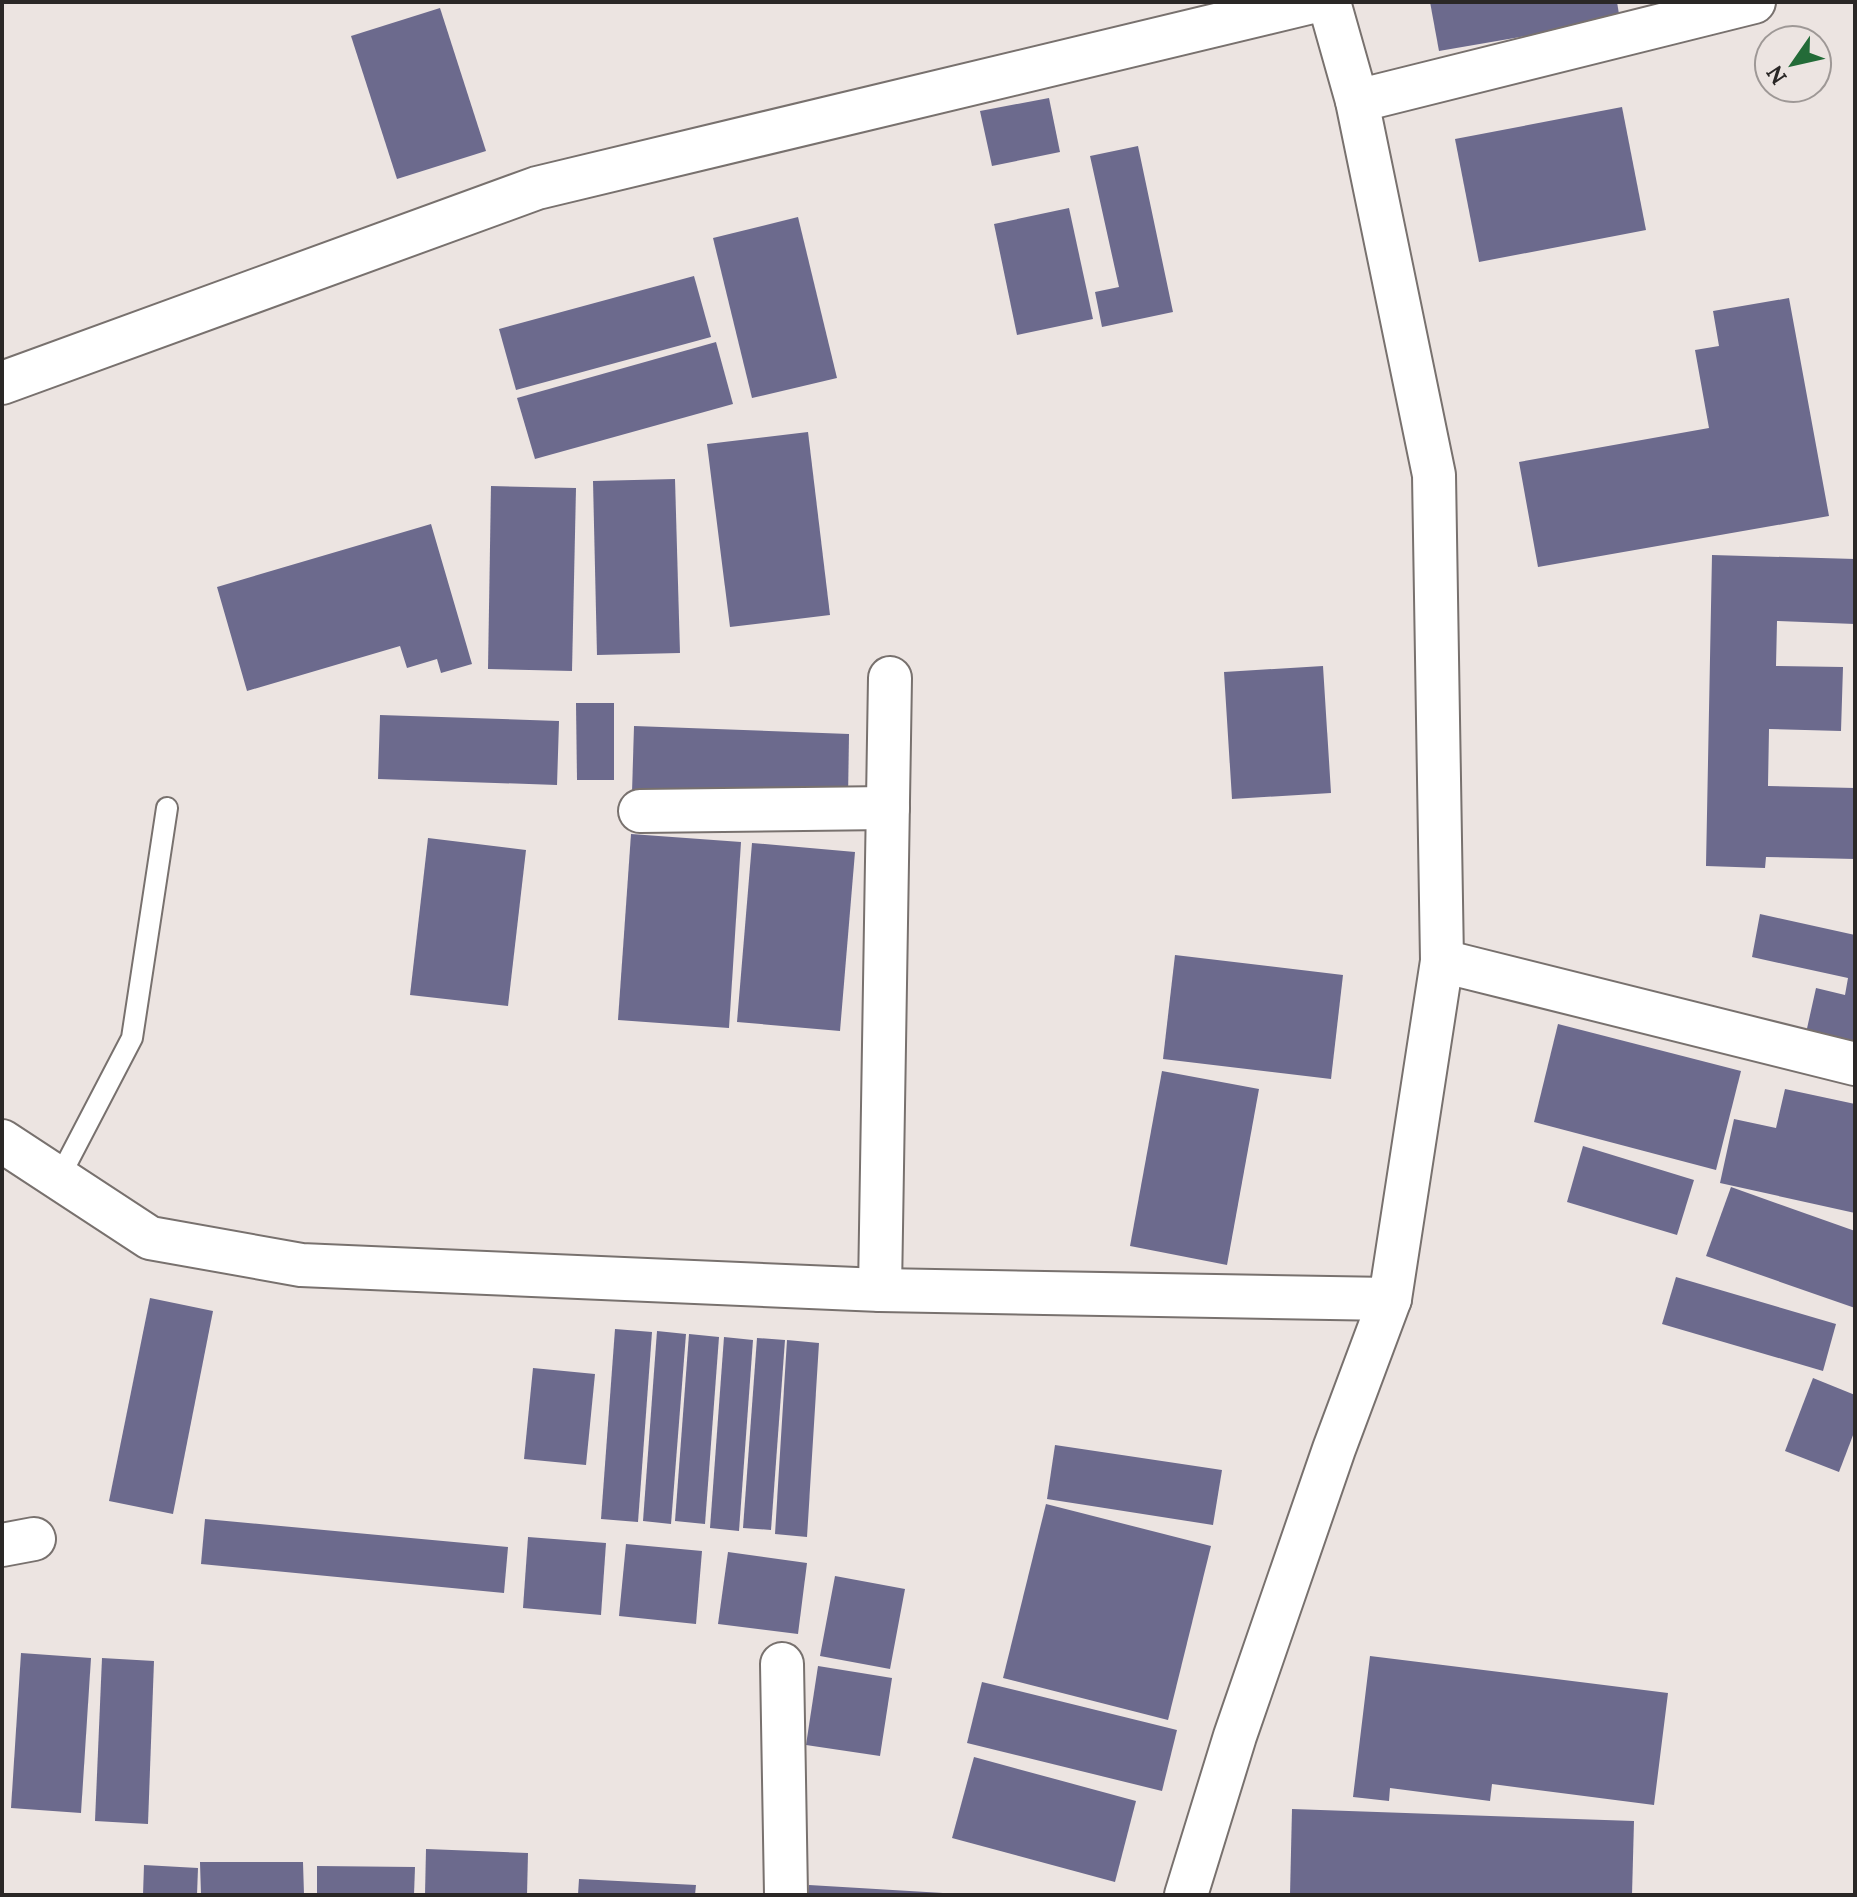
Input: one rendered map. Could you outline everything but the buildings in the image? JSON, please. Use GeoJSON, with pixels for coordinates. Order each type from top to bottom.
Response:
{"type":"FeatureCollection","features":[{"type":"Feature","properties":{"kind":"street"},"geometry":{"type":"LineString","coordinates":[[2,383],[537,188],[1312,2]]}},
{"type":"Feature","properties":{"kind":"street"},"geometry":{"type":"LineString","coordinates":[[1186,1895],[1235,1736],[1334,1449],[1390,1299],[1442,961],[1434,475],[1357,101],[1329,2]]}},
{"type":"Feature","properties":{"kind":"street"},"geometry":{"type":"LineString","coordinates":[[1357,101],[1754,2]]}},
{"type":"Feature","properties":{"kind":"street"},"geometry":{"type":"LineString","coordinates":[[880,1290],[890,678]]}},
{"type":"Feature","properties":{"kind":"street"},"geometry":{"type":"LineString","coordinates":[[640,811],[888,808]]}},
{"type":"Feature","properties":{"kind":"street"},"geometry":{"type":"LineString","coordinates":[[1442,961],[1855,1064]]}},
{"type":"Feature","properties":{"kind":"street"},"geometry":{"type":"LineString","coordinates":[[2,1141],[150,1238],[301,1265],[880,1290],[1390,1299]]}},
{"type":"Feature","properties":{"kind":"street"},"geometry":{"type":"LineString","coordinates":[[782,1664],[786,1895]]}},
{"type":"Feature","properties":{"kind":"lane"},"geometry":{"type":"LineString","coordinates":[[59,1178],[132,1038],[167,808]]}}]}
